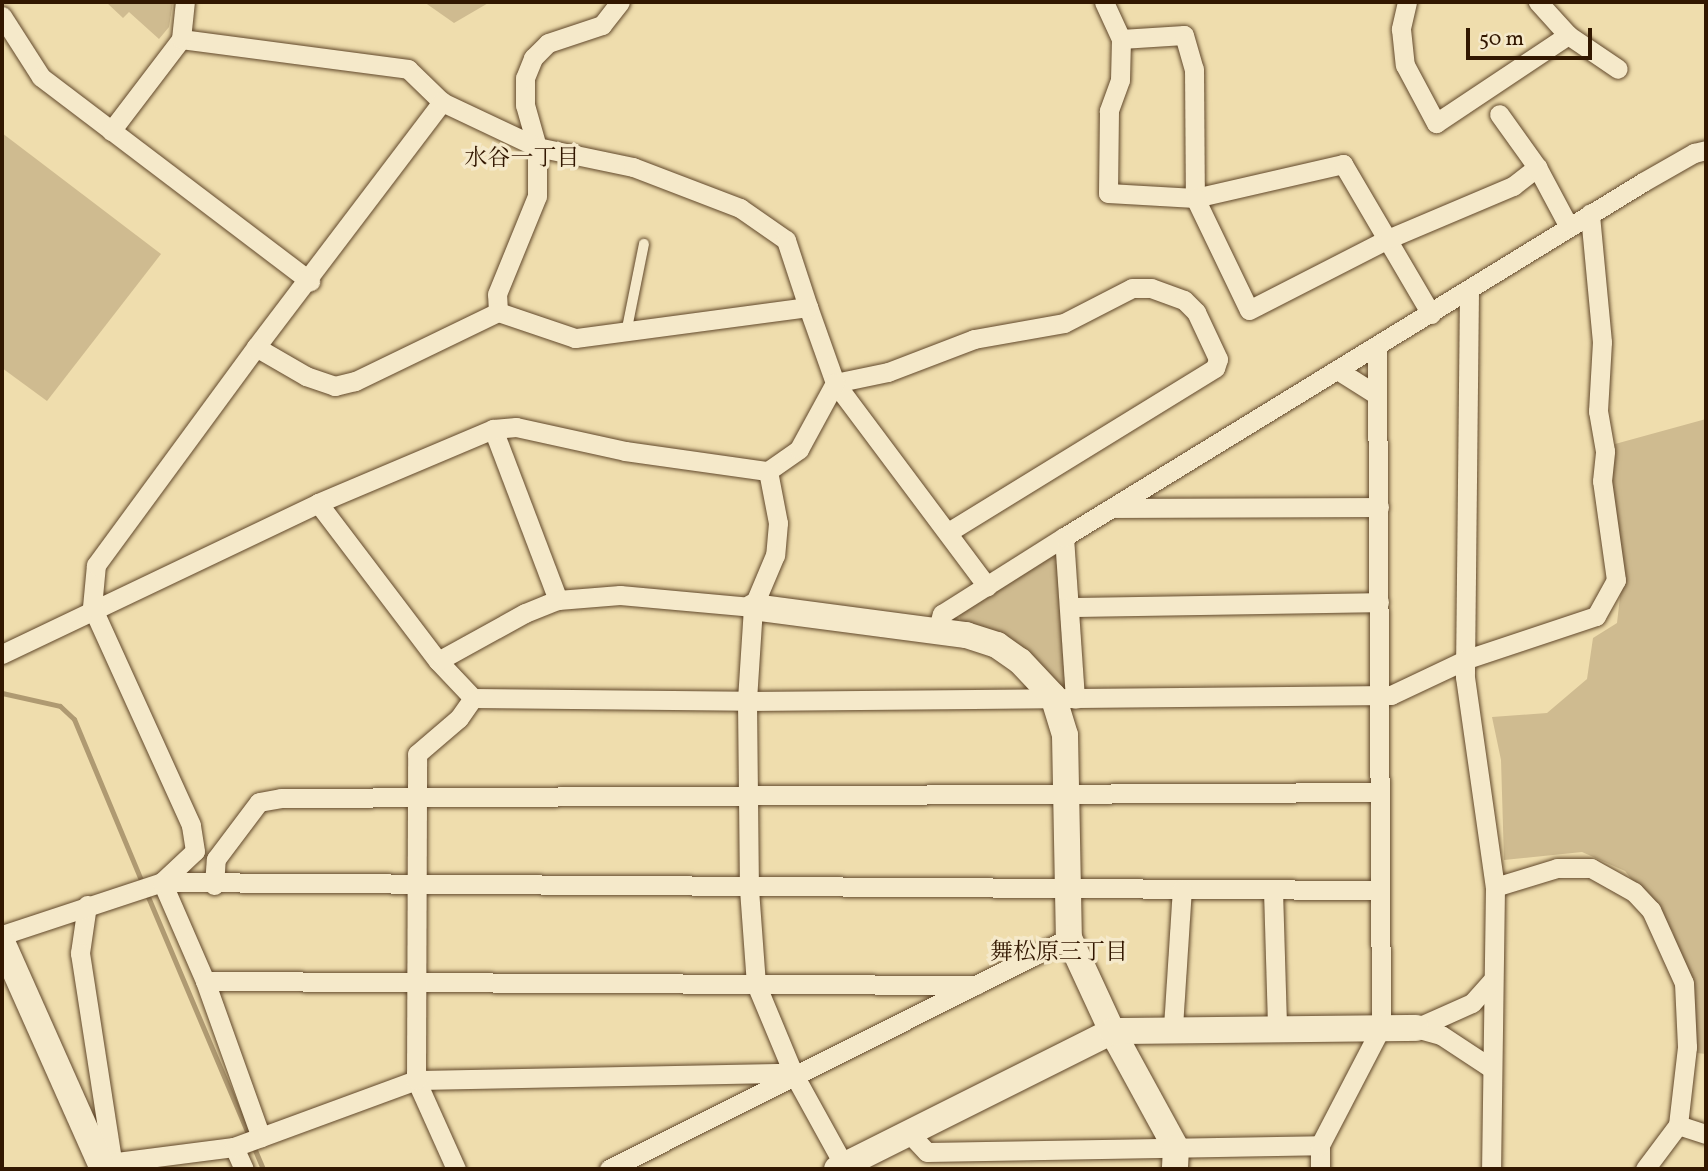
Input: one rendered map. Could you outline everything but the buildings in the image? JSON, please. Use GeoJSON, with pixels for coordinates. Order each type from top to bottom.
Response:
{"type":"FeatureCollection","features":[{"type":"Feature","properties":{"kind":"street"},"geometry":{"type":"LineString","coordinates":[[111,131],[181,39],[185,2]]}},
{"type":"Feature","properties":{"kind":"street"},"geometry":{"type":"LineString","coordinates":[[498,312],[497,294],[537,195],[537,147],[525,106],[525,78],[533,58],[548,43],[602,25],[620,2]]}},
{"type":"Feature","properties":{"kind":"street"},"geometry":{"type":"LineString","coordinates":[[1104,2],[1121,40],[1120,80],[1109,111],[1108,193],[1195,198],[1343,164],[1390,239],[1431,313]]}},
{"type":"Feature","properties":{"kind":"street"},"geometry":{"type":"LineString","coordinates":[[1407,2],[1401,29],[1405,65],[1436,124],[1568,35]]}},
{"type":"Feature","properties":{"kind":"street"},"geometry":{"type":"LineString","coordinates":[[1538,2],[1568,35],[1618,69]]}},
{"type":"Feature","properties":{"kind":"street"},"geometry":{"type":"LineString","coordinates":[[2,16],[41,77],[310,281]]}},
{"type":"Feature","properties":{"kind":"street"},"geometry":{"type":"LineString","coordinates":[[1121,40],[1184,35],[1194,69],[1195,198],[1249,310],[1390,239],[1513,186],[1537,167]]}},
{"type":"Feature","properties":{"kind":"street"},"geometry":{"type":"LineString","coordinates":[[181,39],[408,69],[442,102],[537,147],[633,167],[740,208],[786,240],[835,383],[950,531],[987,586]]}},
{"type":"Feature","properties":{"kind":"street"},"geometry":{"type":"LineString","coordinates":[[162,882],[195,851],[191,825],[92,607],[96,565],[256,347],[310,281],[442,102]]}},
{"type":"Feature","properties":{"kind":"street"},"geometry":{"type":"LineString","coordinates":[[1499,114],[1537,167],[1569,227]]}},
{"type":"Feature","properties":{"kind":"street"},"geometry":{"type":"LineString","coordinates":[[937,631],[942,614],[1064,537],[1339,371],[1569,227],[1694,153],[1706,150]]}},
{"type":"Feature","properties":{"kind":"street"},"geometry":{"type":"LineString","coordinates":[[318,503],[438,662],[473,698],[747,701],[1391,695],[1466,659],[1596,616],[1616,580],[1602,481],[1605,451],[1598,411],[1602,342],[1590,215]]}},
{"type":"Feature","properties":{"kind":"street"},"geometry":{"type":"LineString","coordinates":[[2,654],[92,607],[318,503],[493,429],[516,428],[625,450],[768,471],[799,449],[835,383],[888,372],[974,339],[1064,323],[1132,288],[1151,288],[1184,300],[1196,312],[1218,359],[1215,368],[950,531]]}},
{"type":"Feature","properties":{"kind":"street"},"geometry":{"type":"LineString","coordinates":[[1469,290],[1466,659],[1495,887],[1491,1169]]}},
{"type":"Feature","properties":{"kind":"street"},"geometry":{"type":"LineString","coordinates":[[256,347],[306,376],[335,386],[355,381],[498,312],[575,338],[808,307]]}},
{"type":"Feature","properties":{"kind":"street"},"geometry":{"type":"LineString","coordinates":[[1320,1169],[1320,1145],[1381,1028],[1377,347]]}},
{"type":"Feature","properties":{"kind":"street"},"geometry":{"type":"LineString","coordinates":[[1339,371],[1377,395]]}},
{"type":"Feature","properties":{"kind":"street"},"geometry":{"type":"LineString","coordinates":[[493,429],[558,600]]}},
{"type":"Feature","properties":{"kind":"street"},"geometry":{"type":"LineString","coordinates":[[768,471],[778,523],[775,555],[753,607],[747,701],[749,889],[756,984],[793,1073],[842,1168],[1112,1031],[1173,1027],[1416,1028],[1441,1035],[1492,1068]]}},
{"type":"Feature","properties":{"kind":"street"},"geometry":{"type":"LineString","coordinates":[[1114,508],[1379,507]]}},
{"type":"Feature","properties":{"kind":"street"},"geometry":{"type":"LineString","coordinates":[[1064,537],[1069,607],[1064,697],[1069,938],[1176,1158]]}},
{"type":"Feature","properties":{"kind":"street"},"geometry":{"type":"LineString","coordinates":[[438,662],[525,613],[558,600],[620,595],[753,607],[937,631],[997,645],[1064,697]]}},
{"type":"Feature","properties":{"kind":"street"},"geometry":{"type":"LineString","coordinates":[[1069,607],[1379,602]]}},
{"type":"Feature","properties":{"kind":"street"},"geometry":{"type":"LineString","coordinates":[[456,1169],[416,1080],[416,797],[419,750],[459,718],[473,698]]}},
{"type":"Feature","properties":{"kind":"street"},"geometry":{"type":"LineString","coordinates":[[214,885],[216,859],[259,802],[281,798],[1378,792]]}},
{"type":"Feature","properties":{"kind":"street"},"geometry":{"type":"LineString","coordinates":[[1495,887],[1556,868],[1591,868],[1634,892],[1651,910],[1684,983],[1687,1046],[1678,1125],[1645,1169]]}},
{"type":"Feature","properties":{"kind":"street"},"geometry":{"type":"LineString","coordinates":[[162,882],[205,981],[261,1137]]}},
{"type":"Feature","properties":{"kind":"street"},"geometry":{"type":"LineString","coordinates":[[2,935],[162,882],[418,887],[1379,890]]}},
{"type":"Feature","properties":{"kind":"street"},"geometry":{"type":"LineString","coordinates":[[1173,1027],[1182,889]]}},
{"type":"Feature","properties":{"kind":"street"},"geometry":{"type":"LineString","coordinates":[[1273,890],[1277,1028]]}},
{"type":"Feature","properties":{"kind":"street"},"geometry":{"type":"LineString","coordinates":[[88,905],[80,953],[106,1166]]}},
{"type":"Feature","properties":{"kind":"street"},"geometry":{"type":"LineString","coordinates":[[609,1169],[793,1073],[1069,938]]}},
{"type":"Feature","properties":{"kind":"street"},"geometry":{"type":"LineString","coordinates":[[2,942],[106,1166]]}},
{"type":"Feature","properties":{"kind":"street"},"geometry":{"type":"LineString","coordinates":[[205,981],[976,985]]}},
{"type":"Feature","properties":{"kind":"street"},"geometry":{"type":"LineString","coordinates":[[1416,1028],[1472,1003],[1492,981]]}},
{"type":"Feature","properties":{"kind":"street"},"geometry":{"type":"LineString","coordinates":[[106,1166],[234,1147],[416,1080],[793,1073]]}},
{"type":"Feature","properties":{"kind":"street"},"geometry":{"type":"LineString","coordinates":[[1678,1125],[1706,1134]]}},
{"type":"Feature","properties":{"kind":"street"},"geometry":{"type":"LineString","coordinates":[[909,1133],[927,1152],[1176,1158],[1320,1145]]}},
{"type":"Feature","properties":{"kind":"street"},"geometry":{"type":"LineString","coordinates":[[234,1147],[244,1169]]}},
{"type":"Feature","properties":{"kind":"lane"},"geometry":{"type":"LineString","coordinates":[[626,333],[644,244]]}},
{"type":"Feature","properties":{"kind":"shaded area"},"geometry":{"type":"Polygon","coordinates":[[[106,2],[173,2],[169,27],[159,39],[129,12],[123,18],[106,2]]]}},
{"type":"Feature","properties":{"kind":"shaded area"},"geometry":{"type":"Polygon","coordinates":[[[424,2],[490,2],[454,23],[424,2]]]}},
{"type":"Feature","properties":{"kind":"shaded area"},"geometry":{"type":"Polygon","coordinates":[[[2,133],[161,254],[47,401],[2,368],[2,133]]]}},
{"type":"Feature","properties":{"kind":"shaded area"},"geometry":{"type":"Polygon","coordinates":[[[1706,419],[1706,1054],[1697,1053],[1691,1037],[1673,932],[1625,871],[1582,852],[1504,860],[1501,760],[1492,717],[1547,713],[1587,679],[1593,638],[1617,623],[1622,579],[1610,480],[1615,444],[1706,419]]]}},
{"type":"Feature","properties":{"kind":"shaded area"},"geometry":{"type":"Polygon","coordinates":[[[1052,556],[1060,560],[1068,683],[1063,687],[961,623],[959,614],[971,602],[1052,556]]]}},
{"type":"Feature","properties":{"kind":"waterway"},"geometry":{"type":"LineString","coordinates":[[2,693],[60,706],[74,719],[142,882]]}},
{"type":"Feature","properties":{"kind":"waterway"},"geometry":{"type":"LineString","coordinates":[[146,892],[263,1169]]}},
{"type":"Feature","properties":{"kind":"district","name":"水谷一丁目"},"geometry":{"type":"Point","coordinates":[522,159]}},
{"type":"Feature","properties":{"kind":"district","name":"舞松原三丁目"},"geometry":{"type":"Point","coordinates":[1059,953]}}]}
